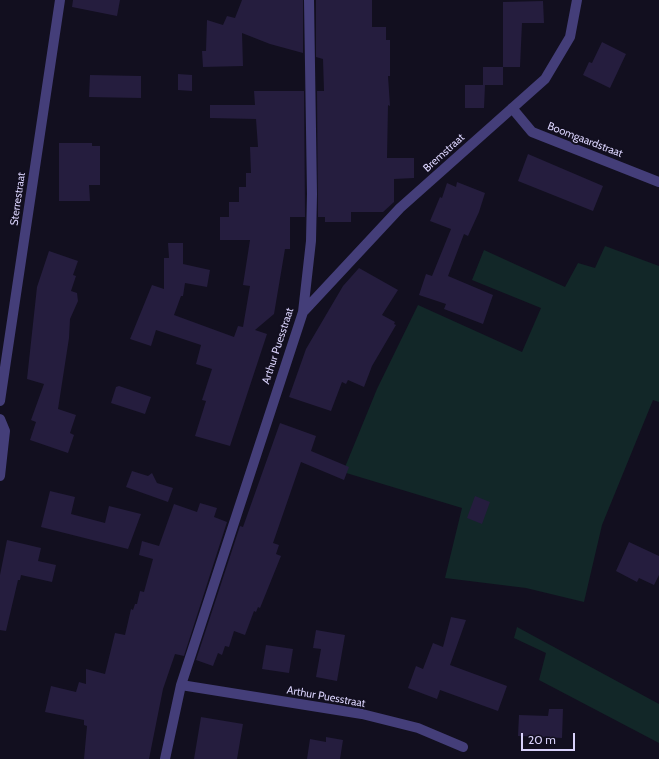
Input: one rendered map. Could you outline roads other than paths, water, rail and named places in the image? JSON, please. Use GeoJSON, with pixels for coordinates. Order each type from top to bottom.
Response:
{"type":"FeatureCollection","features":[{"type":"Feature","properties":{"kind":"street","name":"Sterrestraat"},"geometry":{"type":"LineString","coordinates":[[0,401],[60,0]]}},
{"type":"Feature","properties":{"kind":"street","name":"Arthur Puesstraat"},"geometry":{"type":"LineString","coordinates":[[165,759],[181,685],[303,312],[311,240],[312,194],[309,0]]}},
{"type":"Feature","properties":{"kind":"street","name":"Bremstraat"},"geometry":{"type":"LineString","coordinates":[[303,312],[400,208],[545,79],[570,37],[577,0]]}},
{"type":"Feature","properties":{"kind":"street","name":"Boomgaardstraat"},"geometry":{"type":"LineString","coordinates":[[512,108],[532,132],[659,182]]}},
{"type":"Feature","properties":{"kind":"street"},"geometry":{"type":"LineString","coordinates":[[0,419],[5,431],[0,476]]}},
{"type":"Feature","properties":{"kind":"street","name":"Arthur Puesstraat"},"geometry":{"type":"LineString","coordinates":[[181,685],[362,714],[418,728],[464,747]]}}]}
